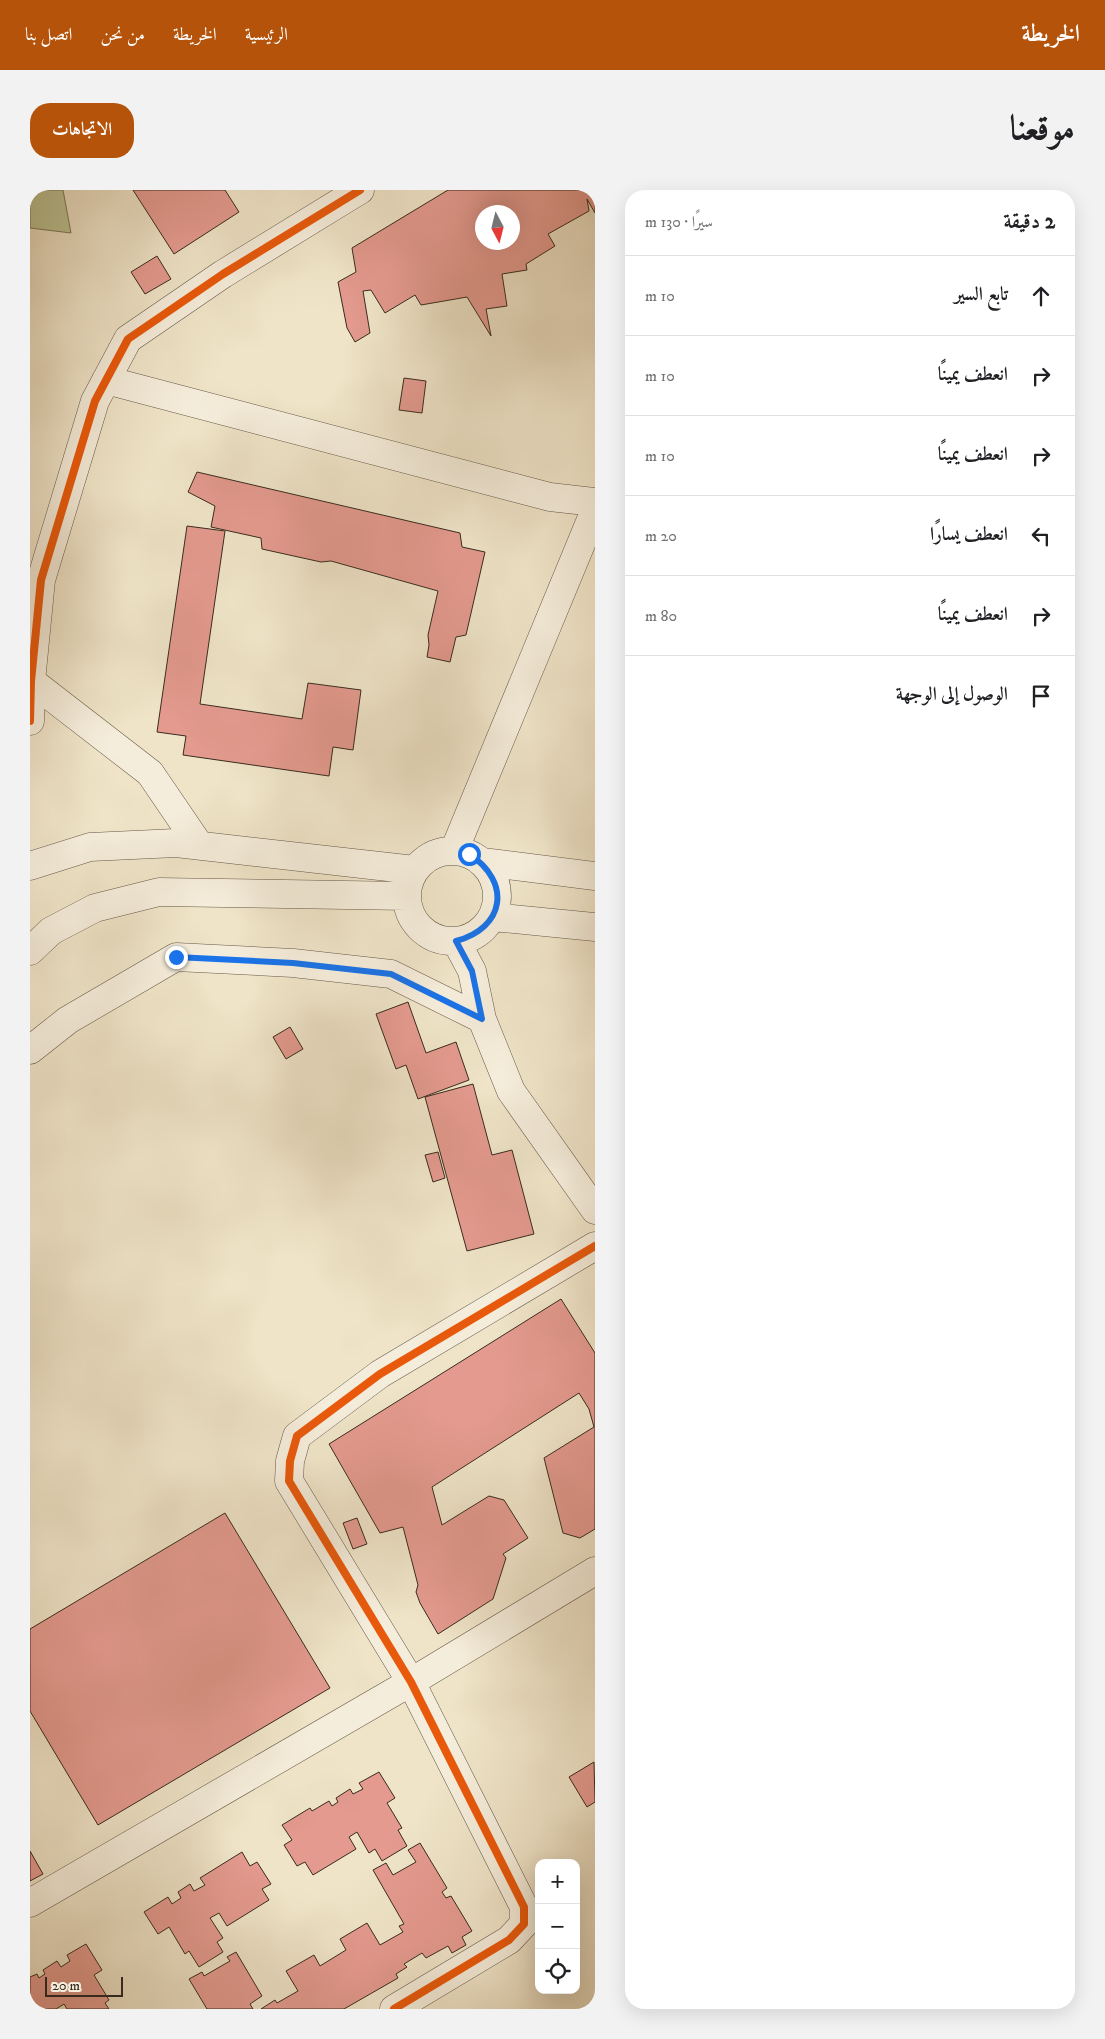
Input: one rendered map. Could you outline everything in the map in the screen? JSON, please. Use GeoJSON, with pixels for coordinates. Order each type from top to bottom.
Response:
{"type":"FeatureCollection","features":[{"type":"Feature","properties":{"kind":"street"},"geometry":{"type":"LineString","coordinates":[[30,721],[31,681],[41,580],[95,401],[128,339],[223,274],[360,190]]}},
{"type":"Feature","properties":{"kind":"street"},"geometry":{"type":"LineString","coordinates":[[106,380],[550,497],[595,502]]}},
{"type":"Feature","properties":{"kind":"street"},"geometry":{"type":"LineString","coordinates":[[454,852],[595,510]]}},
{"type":"Feature","properties":{"kind":"street"},"geometry":{"type":"LineString","coordinates":[[31,681],[150,773],[199,845]]}},
{"type":"Feature","properties":{"kind":"street"},"geometry":{"type":"LineString","coordinates":[[30,866],[90,847],[176,843],[415,870]]}},
{"type":"Feature","properties":{"kind":"street"},"geometry":{"type":"LineString","coordinates":[[440,853],[469,854],[482,862],[492,874],[496,888],[497,903],[492,917],[483,929],[470,938],[456,941],[441,940],[427,934],[416,924],[409,911],[407,896],[409,882],[415,870],[426,860],[440,853]]}},
{"type":"Feature","properties":{"kind":"street"},"geometry":{"type":"LineString","coordinates":[[482,862],[595,876]]}},
{"type":"Feature","properties":{"kind":"street"},"geometry":{"type":"LineString","coordinates":[[30,951],[51,931],[95,908],[159,892],[407,896]]}},
{"type":"Feature","properties":{"kind":"street"},"geometry":{"type":"LineString","coordinates":[[492,917],[595,927]]}},
{"type":"Feature","properties":{"kind":"street"},"geometry":{"type":"LineString","coordinates":[[456,941],[472,971],[482,1019],[511,1091],[595,1210]]}},
{"type":"Feature","properties":{"kind":"street"},"geometry":{"type":"LineString","coordinates":[[30,1050],[68,1020],[176,957],[293,963],[391,974],[482,1019]]}},
{"type":"Feature","properties":{"kind":"street"},"geometry":{"type":"LineString","coordinates":[[394,2009],[509,1940],[524,1924],[524,1907],[411,1682],[289,1481],[290,1461],[297,1436],[380,1374],[595,1246]]}},
{"type":"Feature","properties":{"kind":"street"},"geometry":{"type":"LineString","coordinates":[[30,1903],[411,1682],[595,1571]]}},
{"type":"Feature","properties":{"kind":"green space"},"geometry":{"type":"Polygon","coordinates":[[[30,190],[63,190],[71,233],[30,228],[30,190]]]}},
{"type":"Feature","properties":{"kind":"building"},"geometry":{"type":"Polygon","coordinates":[[[133,190],[225,190],[239,212],[174,254],[133,190]]]}},
{"type":"Feature","properties":{"kind":"building"},"geometry":{"type":"Polygon","coordinates":[[[448,190],[595,190],[595,213],[587,199],[589,211],[548,234],[555,246],[526,264],[527,270],[502,274],[507,306],[486,309],[491,336],[467,297],[421,305],[415,295],[385,313],[371,290],[363,291],[370,333],[355,342],[347,328],[338,282],[356,272],[352,248],[448,190]]]}},
{"type":"Feature","properties":{"kind":"building"},"geometry":{"type":"Polygon","coordinates":[[[157,256],[171,279],[145,294],[131,272],[157,256]]]}},
{"type":"Feature","properties":{"kind":"building"},"geometry":{"type":"Polygon","coordinates":[[[404,378],[426,381],[422,413],[399,410],[404,378]]]}},
{"type":"Feature","properties":{"kind":"building"},"geometry":{"type":"Polygon","coordinates":[[[197,472],[460,533],[462,547],[485,552],[466,635],[456,637],[450,662],[427,657],[428,635],[438,591],[331,561],[321,562],[262,549],[261,538],[211,527],[215,506],[188,492],[197,472]]]}},
{"type":"Feature","properties":{"kind":"building"},"geometry":{"type":"Polygon","coordinates":[[[187,526],[225,531],[200,704],[302,719],[308,683],[361,690],[353,750],[333,747],[329,776],[183,755],[186,736],[157,732],[187,526]]]}},
{"type":"Feature","properties":{"kind":"building"},"geometry":{"type":"Polygon","coordinates":[[[408,1002],[426,1053],[456,1042],[469,1080],[418,1099],[406,1065],[396,1069],[376,1014],[408,1002]]]}},
{"type":"Feature","properties":{"kind":"building"},"geometry":{"type":"Polygon","coordinates":[[[290,1027],[303,1049],[286,1059],[273,1037],[290,1027]]]}},
{"type":"Feature","properties":{"kind":"building"},"geometry":{"type":"Polygon","coordinates":[[[473,1084],[492,1155],[512,1150],[534,1234],[467,1251],[425,1097],[473,1084]]]}},
{"type":"Feature","properties":{"kind":"building"},"geometry":{"type":"Polygon","coordinates":[[[438,1152],[445,1178],[433,1182],[425,1155],[438,1152]]]}},
{"type":"Feature","properties":{"kind":"building"},"geometry":{"type":"Polygon","coordinates":[[[561,1299],[595,1353],[595,1529],[580,1538],[563,1533],[544,1458],[594,1427],[589,1409],[579,1393],[432,1487],[442,1525],[489,1496],[504,1500],[528,1538],[503,1554],[506,1558],[493,1599],[438,1634],[420,1603],[416,1592],[418,1585],[403,1527],[380,1533],[329,1444],[561,1299]]]}},
{"type":"Feature","properties":{"kind":"building"},"geometry":{"type":"Polygon","coordinates":[[[225,1513],[330,1688],[98,1825],[30,1711],[30,1629],[225,1513]]]}},
{"type":"Feature","properties":{"kind":"building"},"geometry":{"type":"Polygon","coordinates":[[[357,1518],[367,1544],[353,1549],[343,1523],[357,1518]]]}},
{"type":"Feature","properties":{"kind":"building"},"geometry":{"type":"Polygon","coordinates":[[[594,1762],[595,1802],[587,1807],[569,1777],[594,1762]]]}},
{"type":"Feature","properties":{"kind":"building"},"geometry":{"type":"Polygon","coordinates":[[[379,1772],[395,1798],[387,1803],[402,1828],[398,1830],[407,1846],[382,1861],[375,1849],[369,1853],[357,1832],[349,1837],[356,1849],[313,1875],[305,1862],[297,1866],[284,1845],[292,1840],[282,1825],[310,1808],[312,1811],[329,1801],[332,1806],[338,1802],[336,1798],[350,1789],[353,1794],[363,1789],[359,1783],[379,1772]]]}},
{"type":"Feature","properties":{"kind":"building"},"geometry":{"type":"Polygon","coordinates":[[[420,1843],[447,1888],[442,1892],[446,1898],[451,1896],[472,1931],[462,1937],[466,1945],[452,1953],[448,1946],[426,1958],[422,1953],[404,1964],[407,1967],[396,1974],[398,1978],[344,2009],[261,2009],[275,2000],[277,2003],[298,1991],[286,1971],[314,1955],[320,1966],[346,1950],[340,1939],[367,1923],[380,1945],[403,1932],[399,1926],[404,1924],[373,1870],[386,1863],[393,1875],[416,1862],[408,1850],[420,1843]]]}},
{"type":"Feature","properties":{"kind":"building"},"geometry":{"type":"Polygon","coordinates":[[[30,1851],[43,1874],[30,1881],[30,1851]]]}},
{"type":"Feature","properties":{"kind":"building"},"geometry":{"type":"Polygon","coordinates":[[[242,1852],[250,1866],[257,1862],[271,1884],[262,1889],[269,1900],[227,1926],[219,1913],[210,1918],[223,1938],[217,1942],[223,1952],[199,1967],[189,1951],[185,1954],[169,1927],[158,1934],[144,1912],[168,1897],[172,1904],[181,1898],[178,1892],[190,1884],[194,1891],[205,1885],[200,1878],[242,1852]]]}},
{"type":"Feature","properties":{"kind":"building"},"geometry":{"type":"Polygon","coordinates":[[[86,1944],[102,1970],[94,1975],[109,2000],[105,2003],[109,2009],[67,2009],[64,2004],[56,2009],[30,2009],[30,1977],[37,1974],[39,1978],[45,1974],[43,1970],[57,1961],[61,1967],[70,1961],[67,1955],[86,1944]]]}},
{"type":"Feature","properties":{"kind":"building"},"geometry":{"type":"Polygon","coordinates":[[[236,1952],[262,1996],[250,2004],[253,2009],[207,2009],[189,1979],[202,1972],[204,1976],[230,1961],[227,1957],[236,1952]]]}},
{"type":"Feature","properties":{"kind":"cycle path"},"geometry":{"type":"LineString","coordinates":[[30,721],[31,681],[41,580],[95,401],[128,339],[223,274],[360,190]]}},
{"type":"Feature","properties":{"kind":"cycle path"},"geometry":{"type":"LineString","coordinates":[[394,2009],[509,1940],[524,1924],[524,1907],[411,1682],[289,1481],[290,1461],[297,1436],[380,1374],[595,1246]]}},
{"type":"Feature","properties":{"kind":"route"},"geometry":{"type":"LineString","coordinates":[[176,957],[293,963],[391,974],[482,1019],[472,971],[456,941],[470,938],[483,929],[492,917],[497,903],[496,888],[492,874],[482,862],[469,854]]}}]}
